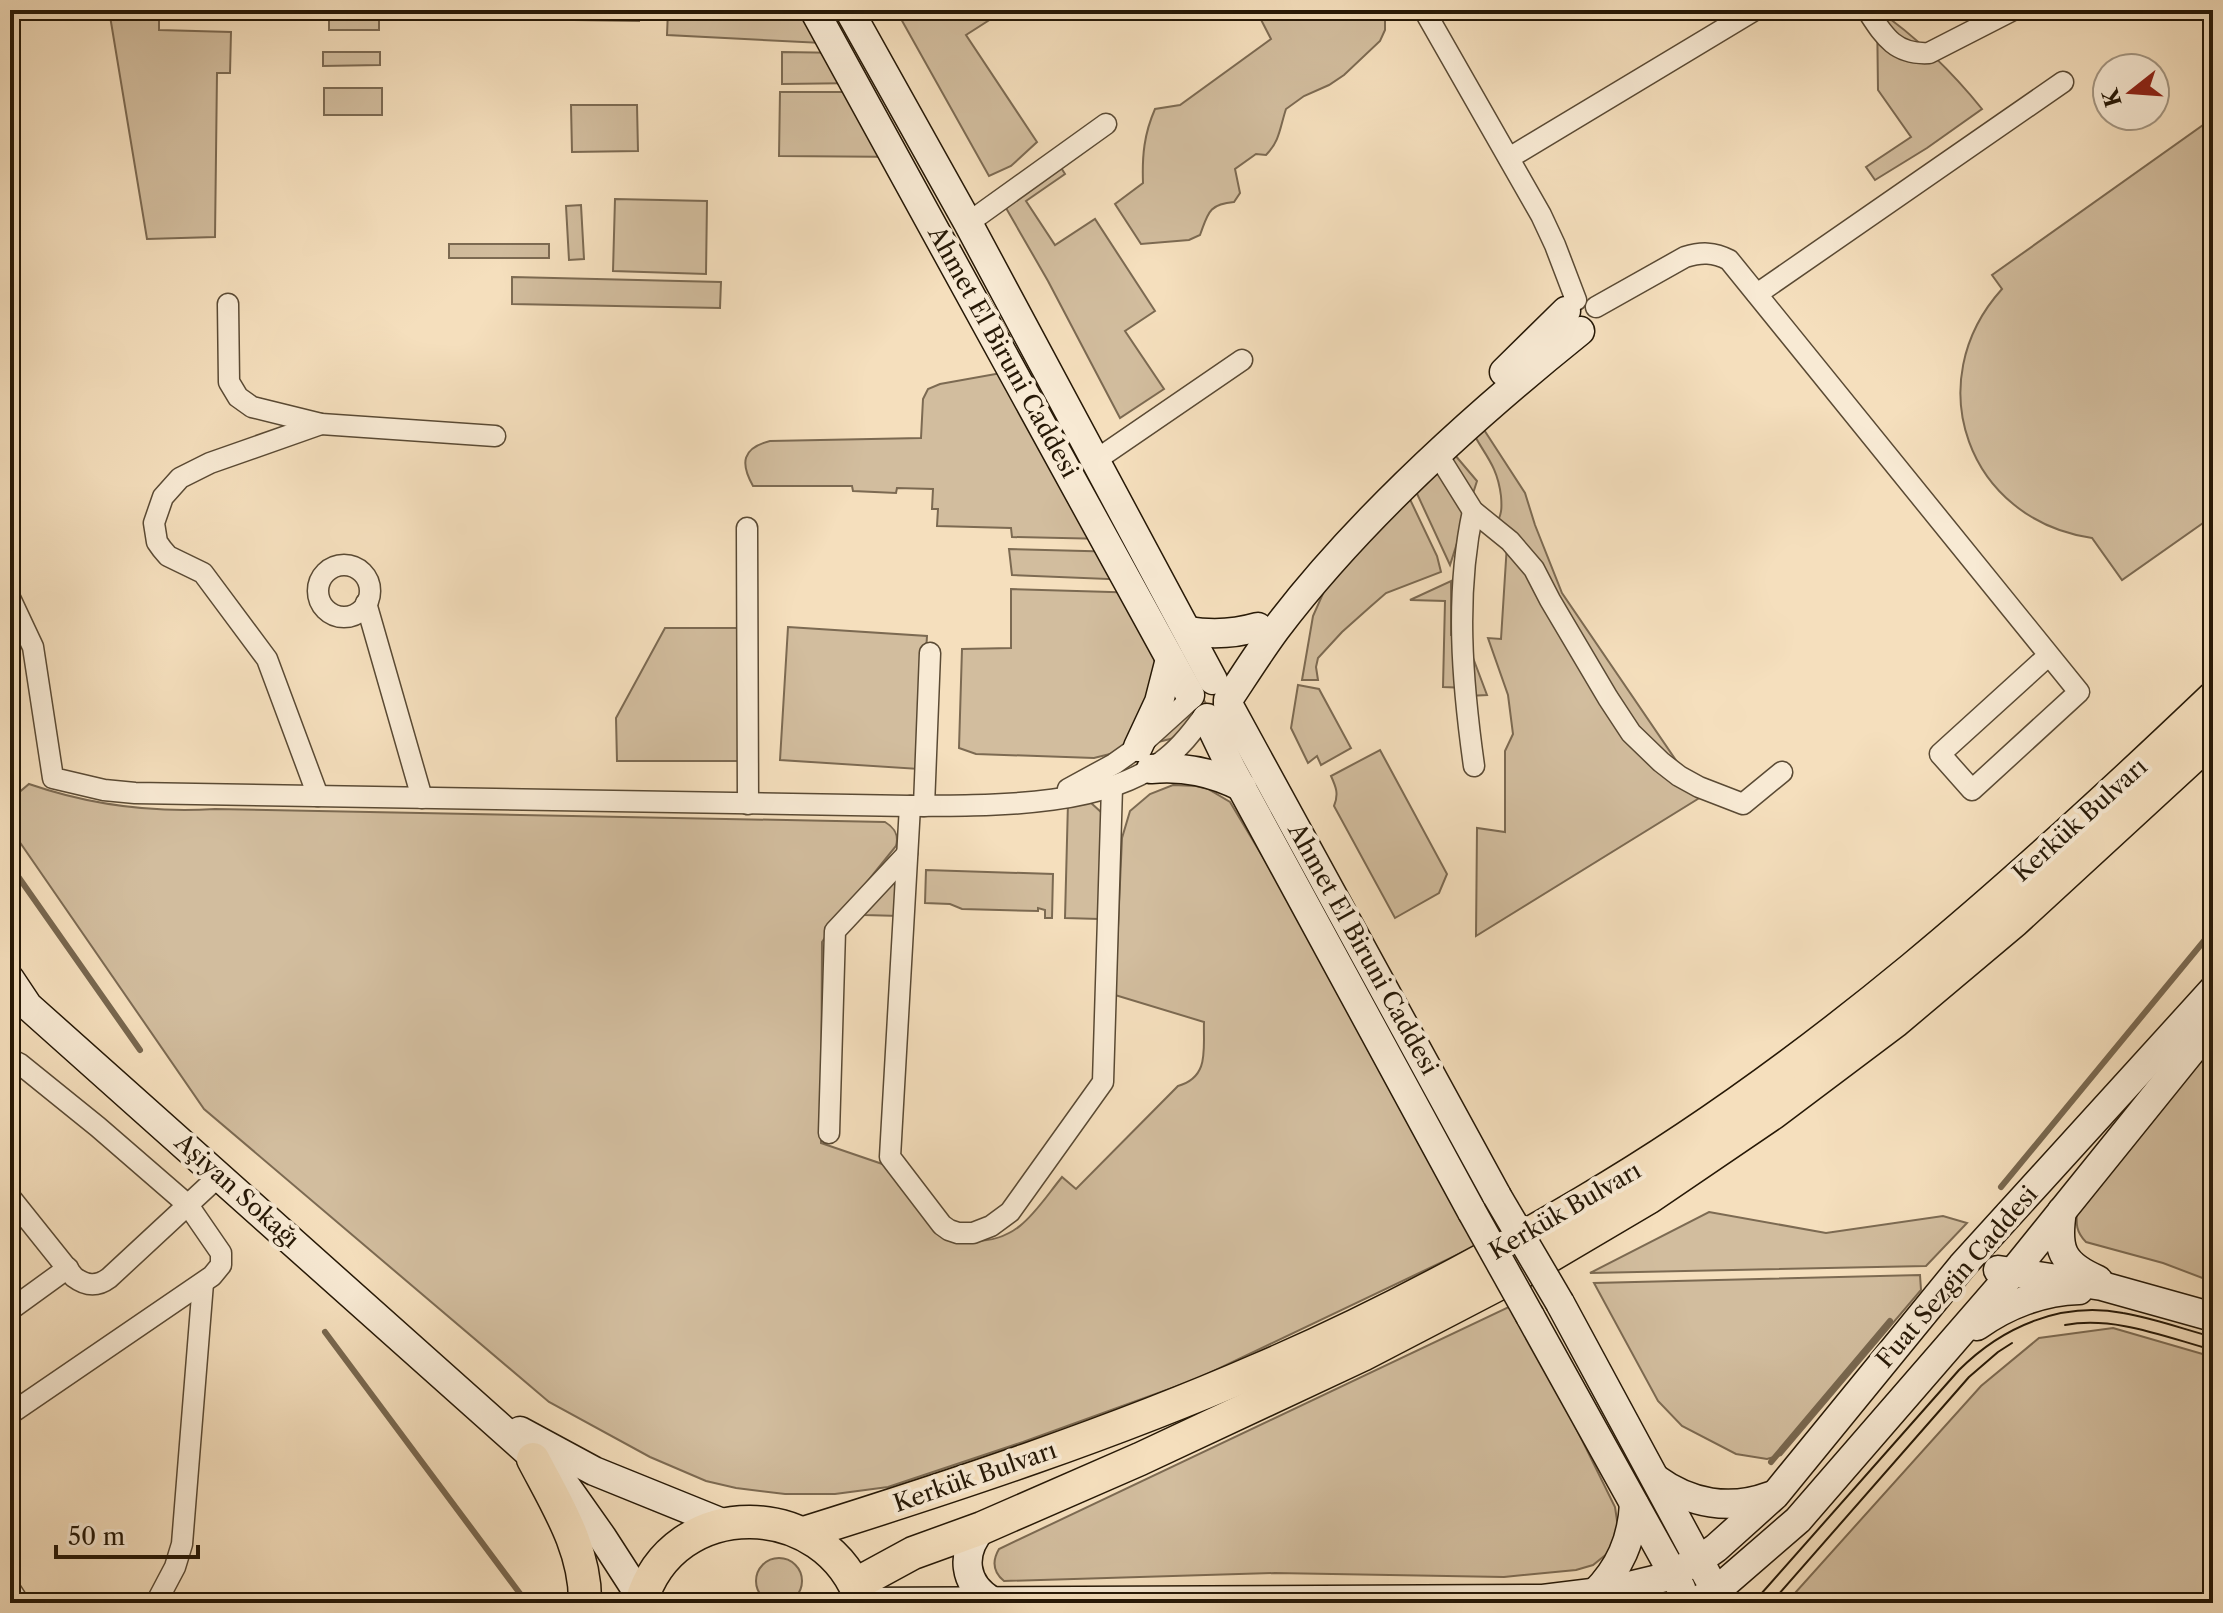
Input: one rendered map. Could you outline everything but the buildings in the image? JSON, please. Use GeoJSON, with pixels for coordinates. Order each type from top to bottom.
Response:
{"type":"FeatureCollection","features":[{"type":"Feature","properties":{"kind":"main road","name":"Kerkük Bulvarı"},"geometry":{"type":"LineString","coordinates":[[804,1533],[1081,1440],[1259,1370],[1410,1299],[1585,1202],[1765,1082],[1893,984],[2014,880],[2213,698]]}},
{"type":"Feature","properties":{"kind":"main road","name":"Kerkük Bulvarı"},"geometry":{"type":"LineString","coordinates":[[860,1596],[913,1553],[982,1528],[1168,1447],[1417,1328],[1531,1267],[1648,1198],[1773,1113],[1894,1022],[2014,921],[2213,738]]}},
{"type":"Feature","properties":{"kind":"main road"},"geometry":{"type":"LineString","coordinates":[[533,1459],[577,1552],[583,1570],[585,1603]]}},
{"type":"Feature","properties":{"kind":"main road"},"geometry":{"type":"LineString","coordinates":[[641,1601],[646,1585],[667,1555],[697,1534],[732,1522],[769,1522],[804,1533],[833,1554],[860,1596]]}},
{"type":"Feature","properties":{"kind":"street","name":"Ahmet El Biruni Caddesi"},"geometry":{"type":"LineString","coordinates":[[814,10],[1170,659],[1210,699],[1560,1303],[1656,1479]]}},
{"type":"Feature","properties":{"kind":"street","name":"Ahmet El Biruni Caddesi"},"geometry":{"type":"LineString","coordinates":[[849,10],[1188,631],[1242,787],[1634,1504]]}},
{"type":"Feature","properties":{"kind":"street"},"geometry":{"type":"LineString","coordinates":[[1210,699],[1277,628],[1374,516],[1495,402],[1574,314],[1588,300],[1596,307],[1597,321],[1590,329],[1574,314],[1555,245],[1541,215],[1424,10]]}},
{"type":"Feature","properties":{"kind":"street"},"geometry":{"type":"LineString","coordinates":[[1509,158],[1755,10]]}},
{"type":"Feature","properties":{"kind":"street"},"geometry":{"type":"LineString","coordinates":[[1867,10],[1887,39],[1905,51],[1929,53],[2013,10]]}},
{"type":"Feature","properties":{"kind":"street"},"geometry":{"type":"LineString","coordinates":[[1757,294],[2063,82]]}},
{"type":"Feature","properties":{"kind":"street"},"geometry":{"type":"LineString","coordinates":[[968,223],[1106,124]]}},
{"type":"Feature","properties":{"kind":"street"},"geometry":{"type":"LineString","coordinates":[[1596,307],[1685,257],[1707,253],[1729,260],[2079,692],[1972,790],[1940,754],[2049,655]]}},
{"type":"Feature","properties":{"kind":"street"},"geometry":{"type":"LineString","coordinates":[[228,304],[228,373],[233,390],[252,407],[321,424],[495,436]]}},
{"type":"Feature","properties":{"kind":"street"},"geometry":{"type":"LineString","coordinates":[[1035,803],[1088,779],[1178,748],[1258,627],[1331,538],[1377,490],[1574,314]]}},
{"type":"Feature","properties":{"kind":"street"},"geometry":{"type":"LineString","coordinates":[[1096,460],[1242,360]]}},
{"type":"Feature","properties":{"kind":"street"},"geometry":{"type":"LineString","coordinates":[[318,796],[267,659],[203,573],[168,556],[162,549],[157,542],[154,523],[163,497],[180,478],[210,463],[321,424]]}},
{"type":"Feature","properties":{"kind":"street"},"geometry":{"type":"LineString","coordinates":[[1438,455],[1473,511],[1510,541],[1534,569],[1618,716],[1661,762],[1699,787],[1743,804],[1782,772]]}},
{"type":"Feature","properties":{"kind":"street"},"geometry":{"type":"LineString","coordinates":[[1473,511],[1464,559],[1462,595],[1466,692],[1474,766]]}},
{"type":"Feature","properties":{"kind":"street"},"geometry":{"type":"LineString","coordinates":[[747,528],[748,804]]}},
{"type":"Feature","properties":{"kind":"street"},"geometry":{"type":"LineString","coordinates":[[10,598],[33,647],[53,778],[104,790],[135,793],[917,806],[1035,803],[1112,787],[1144,758],[1170,659]]}},
{"type":"Feature","properties":{"kind":"street"},"geometry":{"type":"LineString","coordinates":[[366,603],[422,798]]}},
{"type":"Feature","properties":{"kind":"street"},"geometry":{"type":"LineString","coordinates":[[1188,631],[1222,635],[1258,627]]}},
{"type":"Feature","properties":{"kind":"street"},"geometry":{"type":"LineString","coordinates":[[930,653],[917,806],[907,854],[890,1157],[942,1225],[958,1233],[973,1233],[991,1226],[1010,1212],[1103,1082],[1112,787]]}},
{"type":"Feature","properties":{"kind":"street"},"geometry":{"type":"LineString","coordinates":[[1144,758],[1195,770],[1242,787]]}},
{"type":"Feature","properties":{"kind":"street"},"geometry":{"type":"LineString","coordinates":[[829,1133],[835,931],[907,854]]}},
{"type":"Feature","properties":{"kind":"street","name":"Aşiyan Sokağı"},"geometry":{"type":"LineString","coordinates":[[10,979],[28,1006],[566,1486],[641,1601]]}},
{"type":"Feature","properties":{"kind":"street","name":"Fuat Sezgin Caddesi"},"geometry":{"type":"LineString","coordinates":[[860,1596],[992,1601],[1543,1599],[1635,1586],[1673,1573],[1716,1548],[1775,1495],[1962,1266],[2213,990]]}},
{"type":"Feature","properties":{"kind":"street","name":"Fuat Sezgin Caddesi"},"geometry":{"type":"LineString","coordinates":[[1705,1600],[1798,1520],[2013,1272],[2213,1024]]}},
{"type":"Feature","properties":{"kind":"street"},"geometry":{"type":"LineString","coordinates":[[10,1059],[98,1127],[188,1205],[221,1253],[219,1269],[203,1283],[10,1414]]}},
{"type":"Feature","properties":{"kind":"street"},"geometry":{"type":"LineString","coordinates":[[10,1197],[80,1281],[93,1285],[104,1282],[219,1176]]}},
{"type":"Feature","properties":{"kind":"street"},"geometry":{"type":"LineString","coordinates":[[2062,1211],[2058,1234],[2062,1252],[2076,1271],[2135,1295]]}},
{"type":"Feature","properties":{"kind":"street"},"geometry":{"type":"LineString","coordinates":[[1962,1266],[2102,1286],[2213,1317]]}},
{"type":"Feature","properties":{"kind":"street"},"geometry":{"type":"LineString","coordinates":[[10,1310],[68,1268]]}},
{"type":"Feature","properties":{"kind":"street"},"geometry":{"type":"LineString","coordinates":[[156,1603],[175,1567],[182,1544],[203,1283]]}},
{"type":"Feature","properties":{"kind":"street"},"geometry":{"type":"LineString","coordinates":[[1947,1348],[1992,1315],[2028,1299],[2075,1289],[2135,1295]]}},
{"type":"Feature","properties":{"kind":"street","name":"Aşiyan Sokağı"},"geometry":{"type":"LineString","coordinates":[[469,1398],[509,1425],[594,1471],[725,1524]]}},
{"type":"Feature","properties":{"kind":"street"},"geometry":{"type":"LineString","coordinates":[[1656,1479],[1680,1494],[1708,1503],[1742,1504],[1775,1495]]}},
{"type":"Feature","properties":{"kind":"street"},"geometry":{"type":"LineString","coordinates":[[1656,1479],[1699,1560],[1705,1600]]}},
{"type":"Feature","properties":{"kind":"street"},"geometry":{"type":"LineString","coordinates":[[1634,1504],[1673,1573],[1705,1600]]}},
{"type":"Feature","properties":{"kind":"street"},"geometry":{"type":"LineString","coordinates":[[1594,1594],[1617,1568],[1625,1552],[1634,1504]]}},
{"type":"Feature","properties":{"kind":"street"},"geometry":{"type":"LineString","coordinates":[[982,1528],[970,1545],[967,1565],[973,1584],[992,1601]]}},
{"type":"Feature","properties":{"kind":"street"},"geometry":{"type":"LineString","coordinates":[[10,1589],[19,1603]]}},
{"type":"Feature","properties":{"kind":"shaded area"},"geometry":{"type":"Polygon","coordinates":[[[109,10],[159,10],[159,30],[231,32],[230,73],[217,73],[215,237],[147,239],[109,10]]]}},
{"type":"Feature","properties":{"kind":"shaded area"},"geometry":{"type":"Polygon","coordinates":[[[329,10],[379,10],[379,30],[329,30],[329,10]]]}},
{"type":"Feature","properties":{"kind":"shaded area"},"geometry":{"type":"Polygon","coordinates":[[[575,10],[639,10],[639,21],[575,20],[575,10]]]}},
{"type":"Feature","properties":{"kind":"shaded area"},"geometry":{"type":"Polygon","coordinates":[[[668,10],[824,10],[842,44],[667,35],[668,10]]]}},
{"type":"Feature","properties":{"kind":"shaded area"},"geometry":{"type":"Polygon","coordinates":[[[896,10],[1005,10],[966,35],[1037,142],[1011,166],[989,176],[896,10]]]}},
{"type":"Feature","properties":{"kind":"shaded area"},"geometry":{"type":"Polygon","coordinates":[[[1256,10],[1391,10],[1380,41],[1344,75],[1286,109],[1271,150],[1266,155],[1256,154],[1235,169],[1240,193],[1234,202],[1219,205],[1210,211],[1200,235],[1189,240],[1141,244],[1115,204],[1143,183],[1144,145],[1155,109],[1180,105],[1271,39],[1256,10]]]}},
{"type":"Feature","properties":{"kind":"shaded area"},"geometry":{"type":"Polygon","coordinates":[[[1877,10],[1933,55],[1982,109],[1875,180],[1866,167],[1911,137],[1878,90],[1877,10]]]}},
{"type":"Feature","properties":{"kind":"shaded area"},"geometry":{"type":"Polygon","coordinates":[[[323,52],[380,52],[380,65],[323,66],[323,52]]]}},
{"type":"Feature","properties":{"kind":"shaded area"},"geometry":{"type":"Polygon","coordinates":[[[782,52],[847,53],[860,83],[782,84],[782,52]]]}},
{"type":"Feature","properties":{"kind":"shaded area"},"geometry":{"type":"Polygon","coordinates":[[[324,88],[382,88],[382,115],[324,115],[324,88]]]}},
{"type":"Feature","properties":{"kind":"shaded area"},"geometry":{"type":"Polygon","coordinates":[[[780,92],[864,92],[908,157],[779,156],[780,92]]]}},
{"type":"Feature","properties":{"kind":"shaded area"},"geometry":{"type":"Polygon","coordinates":[[[571,105],[637,105],[638,151],[572,152],[571,105]]]}},
{"type":"Feature","properties":{"kind":"shaded area"},"geometry":{"type":"Polygon","coordinates":[[[2213,118],[2213,516],[2122,580],[2092,538],[2049,526],[2014,505],[1987,476],[1969,442],[1961,404],[1963,365],[1977,326],[2002,289],[1992,275],[2213,118]]]}},
{"type":"Feature","properties":{"kind":"shaded area"},"geometry":{"type":"Polygon","coordinates":[[[1058,163],[1065,174],[1026,201],[1055,245],[1095,219],[1155,311],[1125,331],[1164,389],[1120,418],[1006,208],[1058,163]]]}},
{"type":"Feature","properties":{"kind":"shaded area"},"geometry":{"type":"Polygon","coordinates":[[[615,199],[707,201],[706,274],[613,271],[615,199]]]}},
{"type":"Feature","properties":{"kind":"shaded area"},"geometry":{"type":"Polygon","coordinates":[[[581,205],[584,259],[569,260],[566,206],[581,205]]]}},
{"type":"Feature","properties":{"kind":"shaded area"},"geometry":{"type":"Polygon","coordinates":[[[449,244],[549,244],[549,258],[449,258],[449,244]]]}},
{"type":"Feature","properties":{"kind":"shaded area"},"geometry":{"type":"Polygon","coordinates":[[[512,277],[721,282],[720,308],[512,304],[512,277]]]}},
{"type":"Feature","properties":{"kind":"shaded area"},"geometry":{"type":"Polygon","coordinates":[[[1023,369],[1107,539],[1012,537],[1011,528],[937,526],[938,509],[932,509],[933,489],[897,488],[896,493],[853,491],[852,486],[753,486],[749,478],[746,458],[761,444],[770,441],[921,438],[923,399],[928,389],[940,384],[1023,369]]]}},
{"type":"Feature","properties":{"kind":"shaded area"},"geometry":{"type":"Polygon","coordinates":[[[1477,419],[1525,493],[1562,593],[1701,797],[1476,936],[1477,828],[1505,832],[1505,751],[1513,734],[1508,695],[1488,638],[1501,639],[1508,528],[1495,526],[1501,511],[1501,496],[1493,467],[1470,427],[1477,419]]]}},
{"type":"Feature","properties":{"kind":"shaded area"},"geometry":{"type":"Polygon","coordinates":[[[1449,448],[1477,481],[1450,565],[1413,485],[1449,448]]]}},
{"type":"Feature","properties":{"kind":"shaded area"},"geometry":{"type":"Polygon","coordinates":[[[1406,491],[1437,556],[1441,572],[1386,593],[1318,658],[1318,680],[1302,680],[1313,616],[1325,589],[1406,491]]]}},
{"type":"Feature","properties":{"kind":"shaded area"},"geometry":{"type":"Polygon","coordinates":[[[1009,549],[1123,552],[1132,580],[1012,575],[1009,549]]]}},
{"type":"Feature","properties":{"kind":"shaded area"},"geometry":{"type":"Polygon","coordinates":[[[1451,581],[1451,635],[1464,634],[1487,695],[1468,696],[1468,688],[1443,687],[1445,601],[1410,600],[1451,581]]]}},
{"type":"Feature","properties":{"kind":"shaded area"},"geometry":{"type":"Polygon","coordinates":[[[1011,589],[1145,593],[1211,713],[1174,738],[1094,758],[976,754],[959,748],[962,649],[1011,648],[1011,589]]]}},
{"type":"Feature","properties":{"kind":"shaded area"},"geometry":{"type":"Polygon","coordinates":[[[788,627],[927,636],[919,769],[780,760],[788,627]]]}},
{"type":"Feature","properties":{"kind":"shaded area"},"geometry":{"type":"Polygon","coordinates":[[[665,628],[747,628],[748,761],[617,761],[616,718],[665,628]]]}},
{"type":"Feature","properties":{"kind":"shaded area"},"geometry":{"type":"Polygon","coordinates":[[[1298,685],[1319,689],[1351,748],[1321,765],[1317,756],[1308,763],[1291,728],[1298,685]]]}},
{"type":"Feature","properties":{"kind":"shaded area"},"geometry":{"type":"Polygon","coordinates":[[[1380,750],[1447,874],[1439,893],[1395,918],[1334,806],[1336,791],[1331,776],[1380,750]]]}},
{"type":"Feature","properties":{"kind":"shaded area"},"geometry":{"type":"Polygon","coordinates":[[[29,784],[98,802],[167,810],[885,822],[895,832],[896,846],[822,942],[821,1143],[891,1167],[975,1241],[1004,1236],[1026,1221],[1062,1177],[1076,1189],[1178,1086],[1188,1082],[1200,1069],[1204,1052],[1204,1022],[1115,995],[1122,838],[1130,811],[1150,794],[1173,785],[1208,789],[1230,802],[1398,1083],[1482,1243],[1197,1379],[888,1487],[835,1494],[785,1494],[706,1481],[650,1457],[549,1402],[204,1109],[10,828],[10,800],[29,784]]]}},
{"type":"Feature","properties":{"kind":"shaded area"},"geometry":{"type":"Polygon","coordinates":[[[1068,802],[1090,802],[1102,813],[1099,919],[1065,918],[1068,802]]]}},
{"type":"Feature","properties":{"kind":"shaded area"},"geometry":{"type":"Polygon","coordinates":[[[902,861],[900,916],[864,915],[861,907],[902,861]]]}},
{"type":"Feature","properties":{"kind":"shaded area"},"geometry":{"type":"Polygon","coordinates":[[[926,870],[1053,874],[1052,918],[1045,918],[1045,910],[1038,908],[1038,911],[962,909],[950,904],[925,903],[926,870]]]}},
{"type":"Feature","properties":{"kind":"shaded area"},"geometry":{"type":"Polygon","coordinates":[[[2213,1036],[2213,1282],[2163,1263],[2086,1242],[2078,1231],[2077,1210],[2213,1036]]]}},
{"type":"Feature","properties":{"kind":"shaded area"},"geometry":{"type":"Polygon","coordinates":[[[1709,1212],[1826,1233],[1943,1216],[1967,1223],[1926,1266],[1590,1273],[1709,1212]]]}},
{"type":"Feature","properties":{"kind":"shaded area"},"geometry":{"type":"Polygon","coordinates":[[[1920,1275],[1921,1290],[1781,1455],[1767,1459],[1736,1454],[1682,1426],[1658,1401],[1594,1283],[1920,1275]]]}},
{"type":"Feature","properties":{"kind":"shaded area"},"geometry":{"type":"Polygon","coordinates":[[[1515,1304],[1615,1507],[1618,1527],[1608,1553],[1593,1565],[1576,1570],[1504,1577],[1275,1573],[1004,1581],[998,1574],[995,1558],[999,1549],[1515,1304]]]}},
{"type":"Feature","properties":{"kind":"shaded area"},"geometry":{"type":"Polygon","coordinates":[[[2113,1328],[2213,1357],[2213,1603],[1786,1603],[1981,1386],[2039,1338],[2113,1328]]]}},
{"type":"Feature","properties":{"kind":"shaded area"},"geometry":{"type":"Polygon","coordinates":[[[779,1558],[788,1559],[795,1565],[801,1572],[801,1590],[795,1597],[788,1603],[779,1604],[770,1603],[763,1597],[757,1590],[756,1581],[757,1572],[763,1565],[770,1559],[779,1558]]]}},
{"type":"Feature","properties":{"kind":"waterway"},"geometry":{"type":"LineString","coordinates":[[10,865],[140,1050]]}},
{"type":"Feature","properties":{"kind":"waterway"},"geometry":{"type":"LineString","coordinates":[[2001,1187],[2213,930]]}},
{"type":"Feature","properties":{"kind":"waterway"},"geometry":{"type":"LineString","coordinates":[[1771,1462],[1890,1321]]}},
{"type":"Feature","properties":{"kind":"waterway"},"geometry":{"type":"LineString","coordinates":[[325,1332],[527,1603]]}},
{"type":"Feature","properties":{"kind":"tram line"},"geometry":{"type":"LineString","coordinates":[[1753,1603],[1959,1370],[1994,1341],[2013,1330],[2055,1314],[2100,1310],[2146,1318],[2213,1337]]}},
{"type":"Feature","properties":{"kind":"tram line"},"geometry":{"type":"LineString","coordinates":[[2065,1325],[2102,1323],[2121,1326],[2213,1350]]}},
{"type":"Feature","properties":{"kind":"tram line"},"geometry":{"type":"LineString","coordinates":[[1771,1603],[1969,1377],[2012,1343]]}}]}
